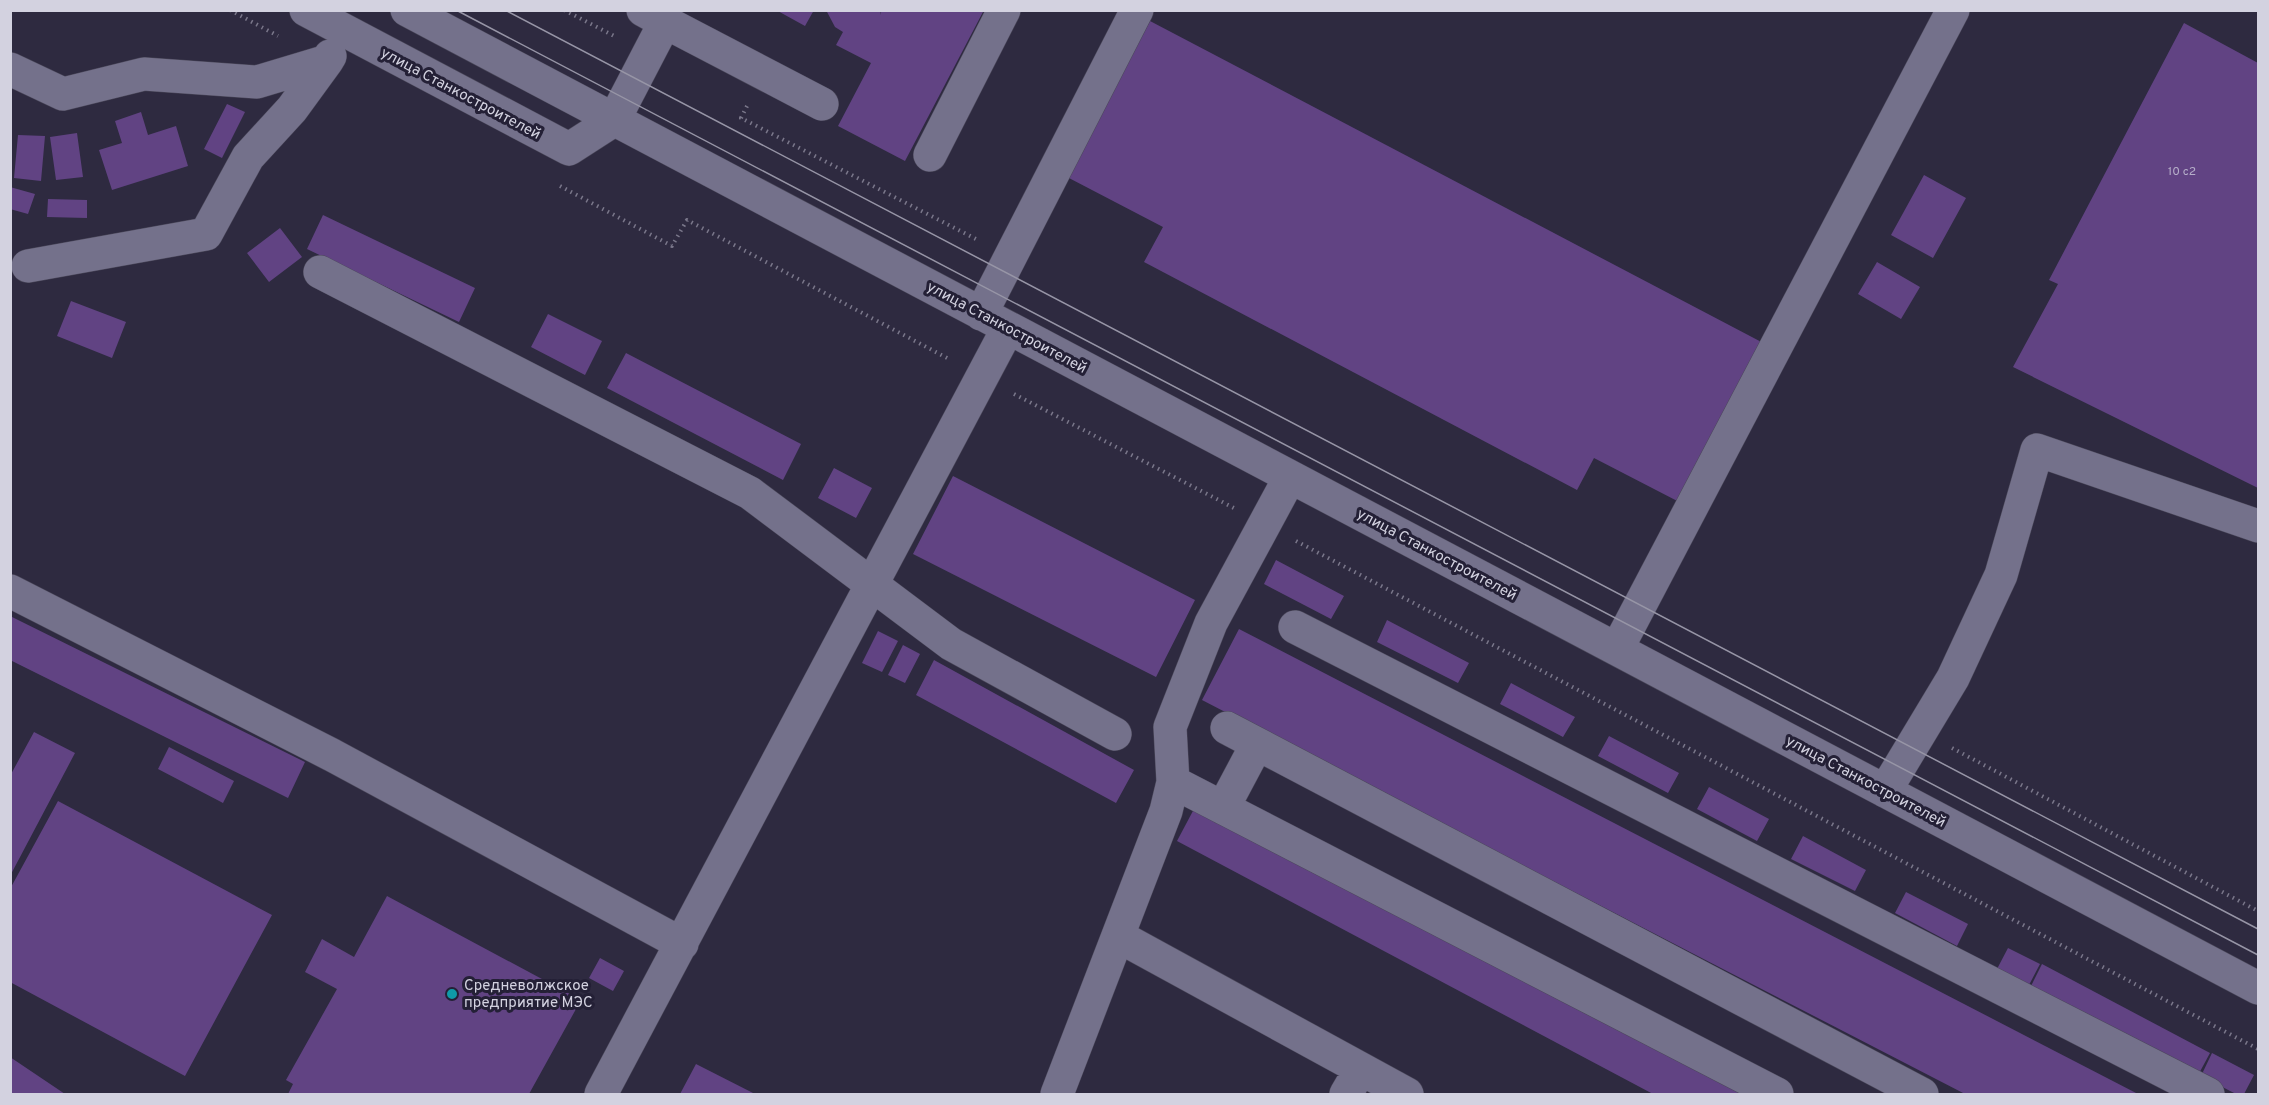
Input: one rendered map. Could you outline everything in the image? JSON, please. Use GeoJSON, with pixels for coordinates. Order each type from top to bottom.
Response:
{"type":"FeatureCollection","features":[{"type":"Feature","properties":{"kind":"street","name":"улица Станкостроителей"},"geometry":{"type":"LineString","coordinates":[[306,10],[569,150],[614,120]]}},
{"type":"Feature","properties":{"kind":"street","name":"улица Станкостроителей"},"geometry":{"type":"LineString","coordinates":[[407,10],[2259,988]]}},
{"type":"Feature","properties":{"kind":"street"},"geometry":{"type":"LineString","coordinates":[[930,155],[1004,10]]}},
{"type":"Feature","properties":{"kind":"street"},"geometry":{"type":"LineString","coordinates":[[601,1095],[872,583],[995,321],[1010,257],[1137,10]]}},
{"type":"Feature","properties":{"kind":"street"},"geometry":{"type":"LineString","coordinates":[[1617,649],[1953,10]]}},
{"type":"Feature","properties":{"kind":"street"},"geometry":{"type":"LineString","coordinates":[[614,120],[649,54],[654,16],[822,104]]}},
{"type":"Feature","properties":{"kind":"street"},"geometry":{"type":"LineString","coordinates":[[28,266],[206,234],[248,157],[292,109],[327,61],[344,31]]}},
{"type":"Feature","properties":{"kind":"street"},"geometry":{"type":"LineString","coordinates":[[10,69],[63,94],[144,74],[258,82],[327,61]]}},
{"type":"Feature","properties":{"kind":"street"},"geometry":{"type":"LineString","coordinates":[[320,272],[750,493],[951,644],[1115,734]]}},
{"type":"Feature","properties":{"kind":"street"},"geometry":{"type":"LineString","coordinates":[[1885,791],[1953,678],[2001,575],[2037,450],[2259,526]]}},
{"type":"Feature","properties":{"kind":"street"},"geometry":{"type":"LineString","coordinates":[[1057,1095],[1166,812],[1173,782],[1170,727],[1212,623],[1290,477]]}},
{"type":"Feature","properties":{"kind":"street"},"geometry":{"type":"LineString","coordinates":[[10,591],[332,755],[682,944]]}},
{"type":"Feature","properties":{"kind":"street"},"geometry":{"type":"LineString","coordinates":[[1295,627],[2208,1095]]}},
{"type":"Feature","properties":{"kind":"street"},"geometry":{"type":"LineString","coordinates":[[1227,728],[1922,1095]]}},
{"type":"Feature","properties":{"kind":"street"},"geometry":{"type":"LineString","coordinates":[[1223,808],[1257,744]]}},
{"type":"Feature","properties":{"kind":"street"},"geometry":{"type":"LineString","coordinates":[[1173,782],[1777,1095]]}},
{"type":"Feature","properties":{"kind":"street"},"geometry":{"type":"LineString","coordinates":[[1118,936],[1353,1082],[1407,1095]]}},
{"type":"Feature","properties":{"kind":"path"},"geometry":{"type":"LineString","coordinates":[[564,10],[649,54]]}},
{"type":"Feature","properties":{"kind":"path"},"geometry":{"type":"LineString","coordinates":[[737,100],[747,105],[741,118],[1010,257]]}},
{"type":"Feature","properties":{"kind":"path"},"geometry":{"type":"LineString","coordinates":[[1922,732],[2259,911]]}},
{"type":"Feature","properties":{"kind":"building"},"geometry":{"type":"Polygon","coordinates":[[[776,10],[814,10],[805,26],[776,10]]]}},
{"type":"Feature","properties":{"kind":"building"},"geometry":{"type":"Polygon","coordinates":[[[826,10],[881,10],[880,15],[882,10],[984,10],[905,161],[838,126],[871,63],[836,45],[843,32],[835,27],[826,10]]]}},
{"type":"Feature","properties":{"kind":"building"},"geometry":{"type":"Polygon","coordinates":[[[1150,21],[1769,346],[1685,505],[1594,458],[1577,490],[1144,262],[1163,227],[1067,177],[1150,21]]]}},
{"type":"Feature","properties":{"kind":"building"},"geometry":{"type":"Polygon","coordinates":[[[2184,23],[2258,63],[2258,488],[2013,367],[2058,284],[2049,280],[2184,23]]]}},
{"type":"Feature","properties":{"kind":"building"},"geometry":{"type":"Polygon","coordinates":[[[227,104],[245,112],[222,158],[204,149],[227,104]]]}},
{"type":"Feature","properties":{"kind":"building"},"geometry":{"type":"Polygon","coordinates":[[[141,112],[148,135],[176,126],[188,166],[112,190],[99,150],[122,143],[115,121],[141,112]]]}},
{"type":"Feature","properties":{"kind":"building"},"geometry":{"type":"Polygon","coordinates":[[[77,133],[83,177],[56,180],[50,137],[77,133]]]}},
{"type":"Feature","properties":{"kind":"building"},"geometry":{"type":"Polygon","coordinates":[[[18,135],[45,136],[41,181],[14,178],[18,135]]]}},
{"type":"Feature","properties":{"kind":"building"},"geometry":{"type":"Polygon","coordinates":[[[1924,175],[1966,198],[1933,258],[1891,235],[1924,175]]]}},
{"type":"Feature","properties":{"kind":"building"},"geometry":{"type":"Polygon","coordinates":[[[10,187],[35,194],[28,214],[10,209],[10,187]]]}},
{"type":"Feature","properties":{"kind":"building"},"geometry":{"type":"Polygon","coordinates":[[[48,199],[87,200],[87,218],[47,217],[48,199]]]}},
{"type":"Feature","properties":{"kind":"building"},"geometry":{"type":"Polygon","coordinates":[[[323,215],[475,288],[459,322],[307,249],[323,215]]]}},
{"type":"Feature","properties":{"kind":"building"},"geometry":{"type":"Polygon","coordinates":[[[280,228],[302,257],[269,282],[247,253],[280,228]]]}},
{"type":"Feature","properties":{"kind":"building"},"geometry":{"type":"Polygon","coordinates":[[[1877,262],[1920,287],[1901,319],[1858,294],[1877,262]]]}},
{"type":"Feature","properties":{"kind":"building"},"geometry":{"type":"Polygon","coordinates":[[[71,301],[126,322],[112,358],[57,336],[71,301]]]}},
{"type":"Feature","properties":{"kind":"building"},"geometry":{"type":"Polygon","coordinates":[[[548,314],[602,341],[585,375],[531,347],[548,314]]]}},
{"type":"Feature","properties":{"kind":"building"},"geometry":{"type":"Polygon","coordinates":[[[626,353],[801,444],[783,480],[607,388],[626,353]]]}},
{"type":"Feature","properties":{"kind":"building"},"geometry":{"type":"Polygon","coordinates":[[[834,468],[872,488],[856,518],[818,498],[834,468]]]}},
{"type":"Feature","properties":{"kind":"building"},"geometry":{"type":"Polygon","coordinates":[[[953,476],[1195,600],[1156,677],[913,554],[953,476]]]}},
{"type":"Feature","properties":{"kind":"building"},"geometry":{"type":"Polygon","coordinates":[[[1276,560],[1344,596],[1331,619],[1264,584],[1276,560]]]}},
{"type":"Feature","properties":{"kind":"building"},"geometry":{"type":"Polygon","coordinates":[[[10,616],[305,762],[288,798],[10,660],[10,616]]]}},
{"type":"Feature","properties":{"kind":"building"},"geometry":{"type":"Polygon","coordinates":[[[1387,620],[1469,663],[1458,683],[1377,642],[1387,620]]]}},
{"type":"Feature","properties":{"kind":"building"},"geometry":{"type":"Polygon","coordinates":[[[1239,629],[2138,1094],[1965,1094],[1202,700],[1239,629]]]}},
{"type":"Feature","properties":{"kind":"building"},"geometry":{"type":"Polygon","coordinates":[[[878,631],[898,641],[882,672],[862,663],[878,631]]]}},
{"type":"Feature","properties":{"kind":"building"},"geometry":{"type":"Polygon","coordinates":[[[903,645],[920,654],[905,683],[888,675],[903,645]]]}},
{"type":"Feature","properties":{"kind":"building"},"geometry":{"type":"Polygon","coordinates":[[[934,660],[1134,770],[1116,803],[916,695],[934,660]]]}},
{"type":"Feature","properties":{"kind":"building"},"geometry":{"type":"Polygon","coordinates":[[[1511,683],[1575,717],[1563,737],[1500,704],[1511,683]]]}},
{"type":"Feature","properties":{"kind":"building"},"geometry":{"type":"Polygon","coordinates":[[[34,732],[75,753],[10,876],[10,776],[34,732]]]}},
{"type":"Feature","properties":{"kind":"building"},"geometry":{"type":"Polygon","coordinates":[[[1609,736],[1679,773],[1668,793],[1598,756],[1609,736]]]}},
{"type":"Feature","properties":{"kind":"building"},"geometry":{"type":"Polygon","coordinates":[[[169,747],[234,781],[223,803],[158,769],[169,747]]]}},
{"type":"Feature","properties":{"kind":"building"},"geometry":{"type":"Polygon","coordinates":[[[1709,787],[1769,819],[1757,841],[1697,809],[1709,787]]]}},
{"type":"Feature","properties":{"kind":"building"},"geometry":{"type":"Polygon","coordinates":[[[58,801],[272,915],[185,1076],[10,982],[10,889],[58,801]]]}},
{"type":"Feature","properties":{"kind":"building"},"geometry":{"type":"Polygon","coordinates":[[[1194,809],[1743,1094],[1653,1094],[1177,841],[1194,809]]]}},
{"type":"Feature","properties":{"kind":"building"},"geometry":{"type":"Polygon","coordinates":[[[1803,836],[1866,870],[1855,891],[1791,859],[1803,836]]]}},
{"type":"Feature","properties":{"kind":"building"},"geometry":{"type":"Polygon","coordinates":[[[1906,892],[1968,924],[1957,946],[1895,913],[1906,892]]]}},
{"type":"Feature","properties":{"kind":"building","name":"Средневолжское предприятие МЭС"},"geometry":{"type":"Polygon","coordinates":[[[387,896],[581,1000],[529,1094],[288,1094],[293,1084],[286,1080],[337,989],[305,972],[322,939],[354,957],[387,896]]]}},
{"type":"Feature","properties":{"kind":"building"},"geometry":{"type":"Polygon","coordinates":[[[2008,948],[2040,964],[2029,985],[1997,969],[2008,948]]]}},
{"type":"Feature","properties":{"kind":"building"},"geometry":{"type":"Polygon","coordinates":[[[600,958],[624,971],[613,991],[589,978],[600,958]]]}},
{"type":"Feature","properties":{"kind":"building"},"geometry":{"type":"Polygon","coordinates":[[[2042,964],[2210,1053],[2196,1079],[2029,990],[2042,964]]]}},
{"type":"Feature","properties":{"kind":"building"},"geometry":{"type":"Polygon","coordinates":[[[2212,1053],[2254,1075],[2244,1094],[2236,1094],[2201,1076],[2212,1053]]]}},
{"type":"Feature","properties":{"kind":"building"},"geometry":{"type":"Polygon","coordinates":[[[10,1057],[65,1094],[10,1094],[10,1057]]]}},
{"type":"Feature","properties":{"kind":"building"},"geometry":{"type":"Polygon","coordinates":[[[696,1064],[755,1094],[680,1094],[696,1064]]]}},
{"type":"Feature","properties":{"kind":"tram line"},"geometry":{"type":"LineString","coordinates":[[456,10],[2258,955]]}},
{"type":"Feature","properties":{"kind":"tram line"},"geometry":{"type":"LineString","coordinates":[[505,10],[2258,929]]}},
{"type":"Feature","properties":{"kind":"place","name":"Средневолжское предприятие МЭС"},"geometry":{"type":"Point","coordinates":[452,994]}}]}
